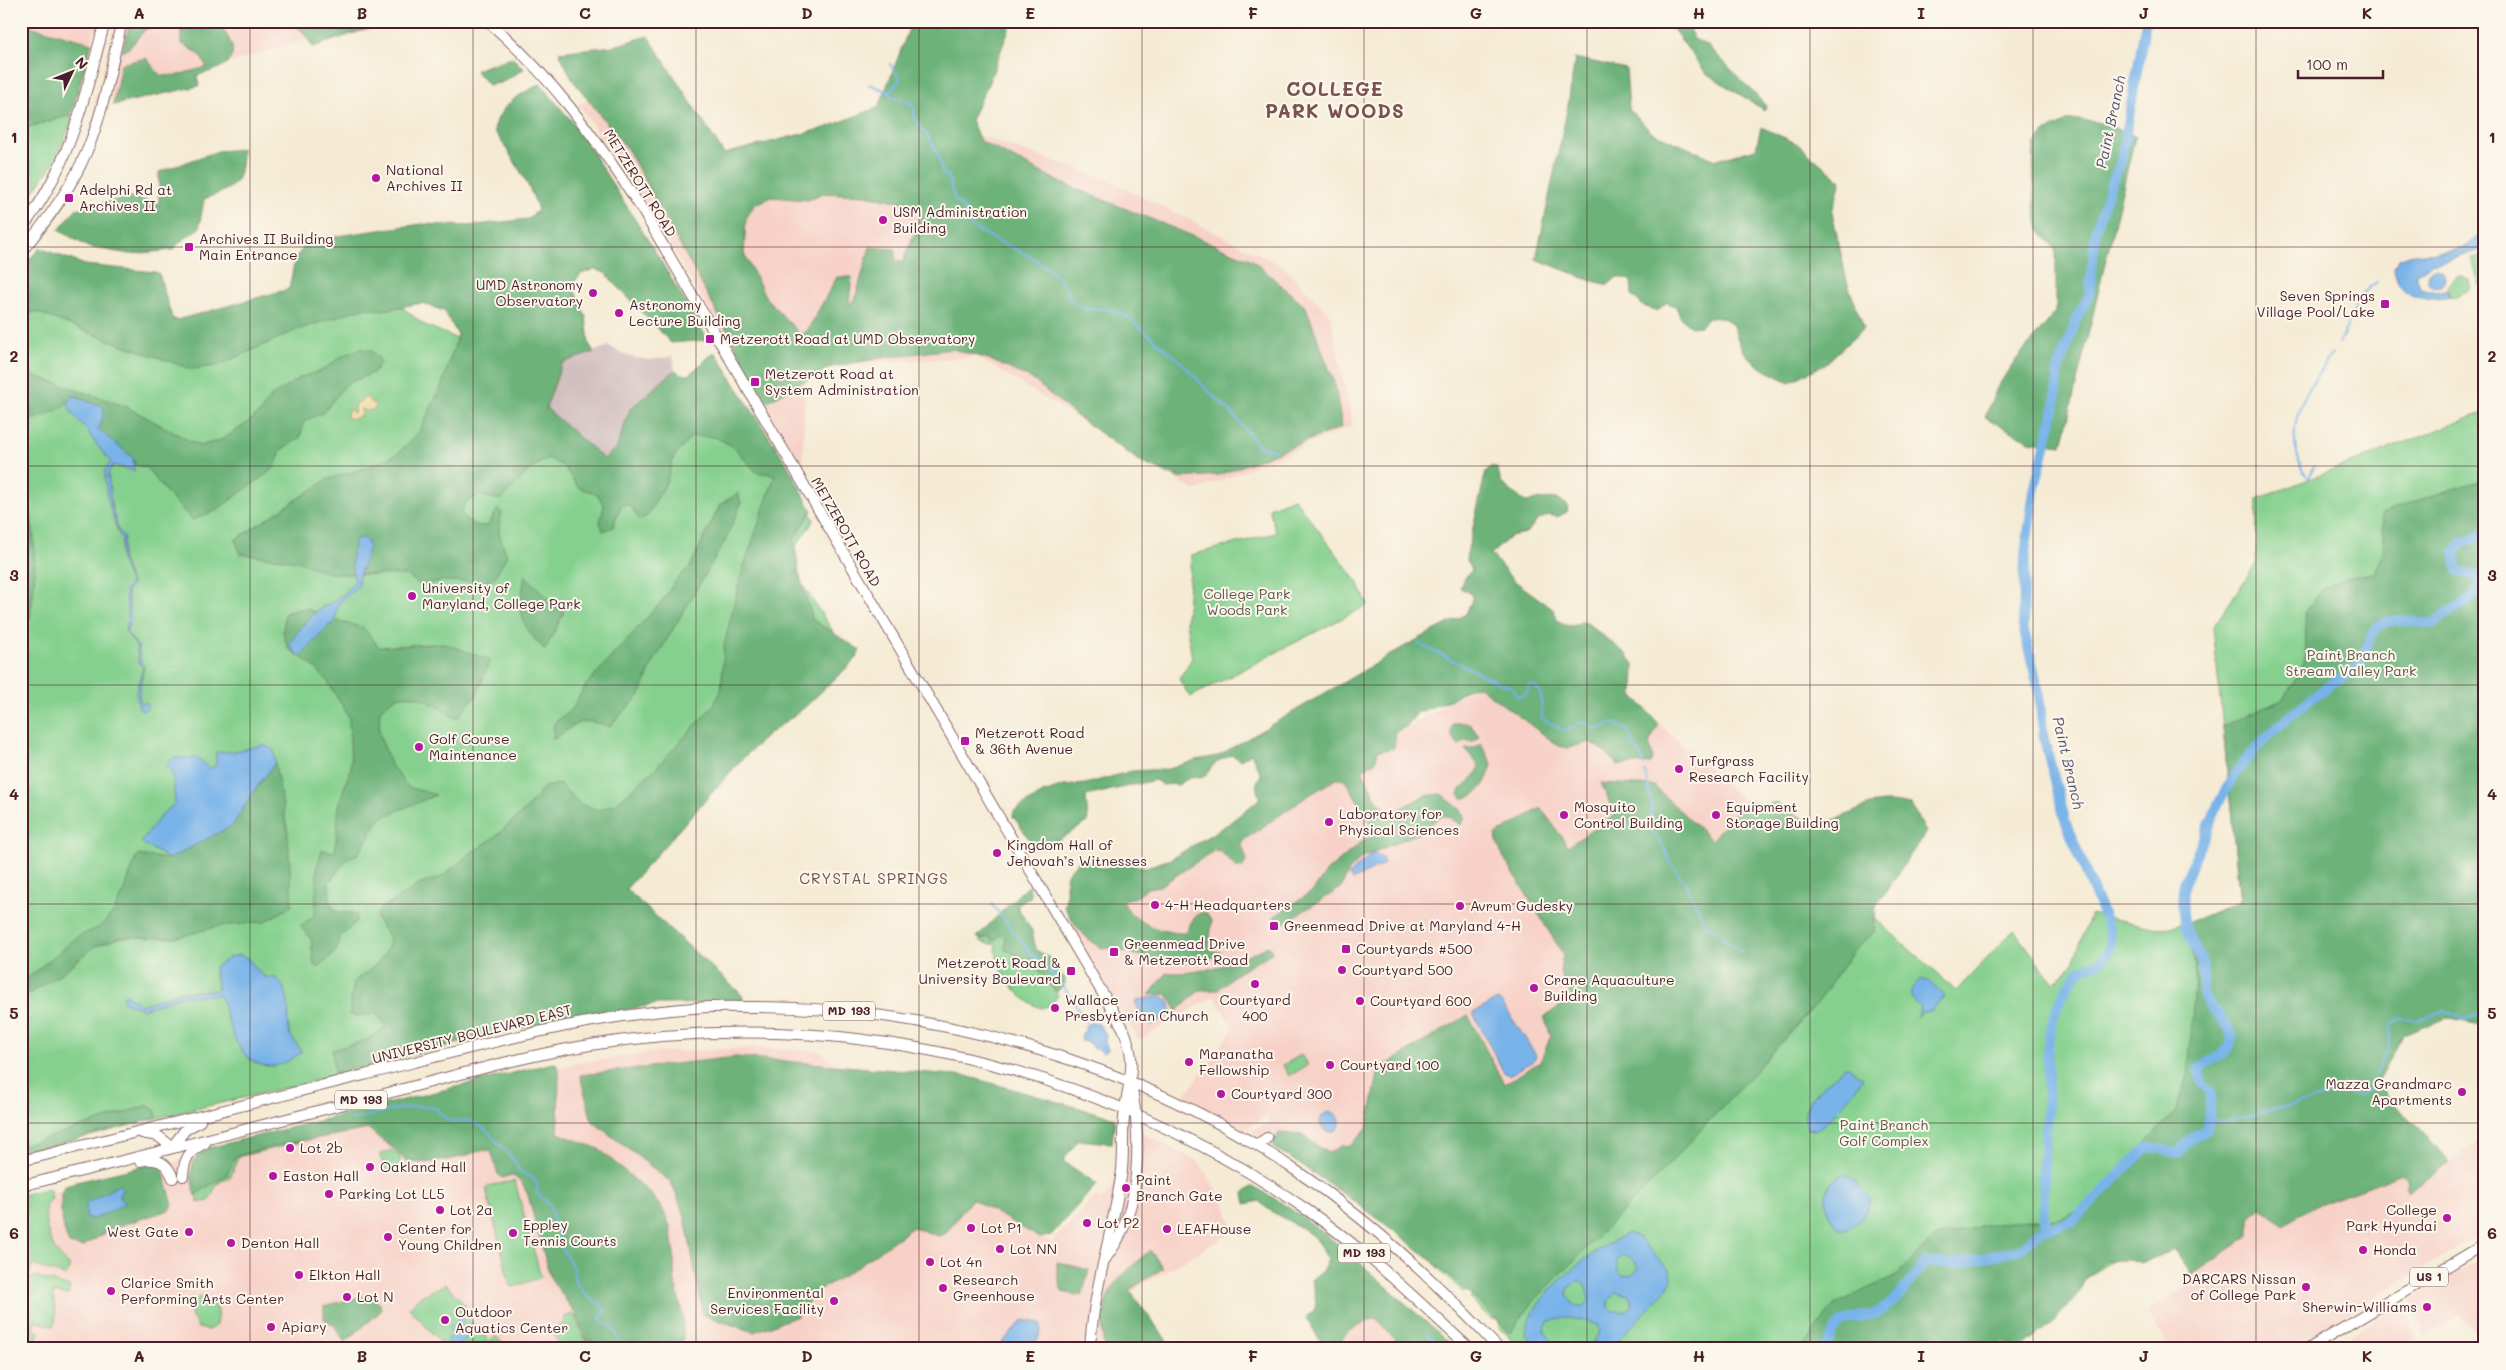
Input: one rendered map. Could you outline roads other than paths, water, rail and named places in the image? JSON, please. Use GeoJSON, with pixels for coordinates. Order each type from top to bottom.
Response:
{"type":"FeatureCollection","features":[{"type":"Feature","properties":{"kind":"main road"},"geometry":{"type":"LineString","coordinates":[[21,229],[48,189],[67,148],[87,92],[105,21]]}},
{"type":"Feature","properties":{"kind":"main road"},"geometry":{"type":"LineString","coordinates":[[21,252],[60,200],[85,156],[101,106],[122,21]]}},
{"type":"Feature","properties":{"kind":"main road","name":"METZEROTT ROAD"},"geometry":{"type":"LineString","coordinates":[[488,21],[541,72],[575,111],[640,206],[854,573],[1112,1008],[1130,1047],[1133,1060],[1131,1084]]}},
{"type":"Feature","properties":{"kind":"main road","name":"UNIVERSITY BOULEVARD EAST"},"geometry":{"type":"LineString","coordinates":[[21,1161],[522,1034],[602,1018],[701,1007],[785,1007],[843,1010],[923,1022],[1036,1050],[1131,1084],[1186,1108],[1252,1143],[1294,1169],[1384,1236],[1426,1274],[1500,1349]]}},
{"type":"Feature","properties":{"kind":"main road","name":"MD 193"},"geometry":{"type":"LineString","coordinates":[[21,1186],[563,1050],[690,1033],[788,1032],[841,1036],[902,1045],[1016,1070],[1074,1088],[1136,1113],[1221,1157],[1309,1211],[1381,1267],[1470,1349]]}},
{"type":"Feature","properties":{"kind":"main road"},"geometry":{"type":"LineString","coordinates":[[1090,1349],[1092,1312],[1122,1175],[1125,1109],[1131,1084]]}},
{"type":"Feature","properties":{"kind":"main road"},"geometry":{"type":"LineString","coordinates":[[1102,1265],[1121,1234],[1132,1199],[1136,1155],[1136,1113],[1131,1084]]}},
{"type":"Feature","properties":{"kind":"main road"},"geometry":{"type":"LineString","coordinates":[[126,1135],[142,1133],[155,1135],[172,1147],[188,1127],[224,1109]]}},
{"type":"Feature","properties":{"kind":"main road"},"geometry":{"type":"LineString","coordinates":[[95,1167],[108,1169],[150,1158],[166,1165],[178,1177],[184,1161],[190,1152],[224,1135]]}},
{"type":"Feature","properties":{"kind":"main road"},"geometry":{"type":"LineString","coordinates":[[1252,1143],[1258,1144],[1267,1138]]}},
{"type":"Feature","properties":{"kind":"main road","name":"US 1"},"geometry":{"type":"LineString","coordinates":[[2308,1349],[2485,1244]]}},
{"type":"Feature","properties":{"kind":"water"},"geometry":{"type":"Polygon","coordinates":[[[2485,234],[2485,249],[2433,263],[2415,275],[2421,288],[2437,292],[2447,289],[2449,297],[2430,299],[2414,296],[2401,286],[2396,278],[2394,268],[2398,259],[2413,254],[2445,252],[2464,247],[2485,234]]]}},
{"type":"Feature","properties":{"kind":"water"},"geometry":{"type":"Polygon","coordinates":[[[2432,269],[2440,269],[2445,274],[2443,285],[2432,287],[2427,282],[2427,274],[2432,269]]]}},
{"type":"Feature","properties":{"kind":"water"},"geometry":{"type":"Polygon","coordinates":[[[72,396],[99,404],[104,408],[102,421],[98,429],[133,458],[134,471],[113,465],[108,474],[112,507],[118,530],[124,536],[122,557],[132,586],[127,591],[131,619],[126,632],[138,647],[141,662],[144,666],[139,694],[141,704],[146,702],[148,705],[144,711],[139,708],[136,693],[143,668],[139,663],[136,646],[125,631],[128,617],[125,591],[130,582],[120,556],[122,538],[119,533],[113,516],[107,496],[105,472],[111,461],[71,411],[68,404],[72,396]]]}},
{"type":"Feature","properties":{"kind":"water"},"geometry":{"type":"Polygon","coordinates":[[[365,538],[369,547],[358,579],[359,585],[338,604],[334,623],[329,625],[300,657],[289,645],[311,617],[339,598],[355,580],[352,555],[356,539],[365,538]]]}},
{"type":"Feature","properties":{"kind":"water"},"geometry":{"type":"Polygon","coordinates":[[[264,745],[274,750],[275,763],[256,788],[233,825],[169,859],[141,842],[160,817],[175,803],[173,776],[167,765],[173,758],[198,758],[210,768],[216,766],[216,752],[235,751],[264,745]]]}},
{"type":"Feature","properties":{"kind":"water"},"geometry":{"type":"Polygon","coordinates":[[[1375,853],[1382,857],[1384,864],[1352,880],[1349,875],[1370,855],[1375,853]]]}},
{"type":"Feature","properties":{"kind":"water"},"geometry":{"type":"Polygon","coordinates":[[[240,955],[248,959],[264,977],[276,978],[285,991],[288,1003],[289,1031],[302,1052],[281,1064],[274,1066],[261,1065],[251,1060],[243,1052],[231,1030],[220,995],[182,996],[143,1009],[124,1002],[123,996],[125,994],[141,1005],[181,992],[218,990],[214,968],[230,957],[240,955]]]}},
{"type":"Feature","properties":{"kind":"water"},"geometry":{"type":"Polygon","coordinates":[[[1921,979],[1930,982],[1945,996],[1931,1011],[1922,1012],[1918,1017],[1920,1008],[1913,1000],[1911,993],[1914,986],[1921,979]]]}},
{"type":"Feature","properties":{"kind":"water"},"geometry":{"type":"Polygon","coordinates":[[[1162,996],[1169,1001],[1172,1013],[1150,1026],[1138,1015],[1140,1011],[1135,1003],[1138,1000],[1162,996]]]}},
{"type":"Feature","properties":{"kind":"water"},"geometry":{"type":"Polygon","coordinates":[[[1497,1000],[1502,1003],[1536,1055],[1534,1061],[1509,1075],[1504,1073],[1473,1013],[1497,1000]]]}},
{"type":"Feature","properties":{"kind":"water"},"geometry":{"type":"Polygon","coordinates":[[[1090,1023],[1098,1023],[1106,1034],[1105,1042],[1108,1050],[1103,1053],[1097,1048],[1093,1049],[1089,1042],[1081,1041],[1082,1033],[1086,1031],[1084,1027],[1090,1023]]]}},
{"type":"Feature","properties":{"kind":"water"},"geometry":{"type":"Polygon","coordinates":[[[1845,1066],[1850,1066],[1856,1074],[1863,1077],[1848,1099],[1817,1130],[1807,1129],[1806,1108],[1810,1100],[1845,1066]]]}},
{"type":"Feature","properties":{"kind":"water"},"geometry":{"type":"Polygon","coordinates":[[[1326,1112],[1334,1112],[1340,1118],[1340,1126],[1334,1132],[1326,1132],[1320,1126],[1320,1118],[1326,1112]]]}},
{"type":"Feature","properties":{"kind":"water"},"geometry":{"type":"Polygon","coordinates":[[[1845,1174],[1850,1176],[1871,1198],[1860,1220],[1850,1227],[1839,1229],[1830,1215],[1826,1198],[1830,1184],[1836,1178],[1845,1174]]]}},
{"type":"Feature","properties":{"kind":"water"},"geometry":{"type":"Polygon","coordinates":[[[119,1185],[123,1188],[119,1195],[124,1204],[94,1219],[86,1218],[86,1203],[119,1185]]]}},
{"type":"Feature","properties":{"kind":"water"},"geometry":{"type":"Polygon","coordinates":[[[1628,1233],[1638,1237],[1671,1272],[1672,1279],[1665,1292],[1609,1349],[1584,1349],[1594,1341],[1600,1331],[1598,1325],[1579,1320],[1559,1318],[1548,1322],[1544,1330],[1553,1342],[1565,1349],[1538,1349],[1526,1334],[1530,1320],[1538,1305],[1566,1275],[1628,1233]],[[1624,1255],[1617,1260],[1617,1268],[1622,1275],[1632,1276],[1638,1269],[1636,1263],[1633,1259],[1624,1255]],[[1580,1280],[1569,1287],[1567,1294],[1574,1305],[1582,1308],[1589,1301],[1586,1285],[1580,1280]],[[1616,1293],[1608,1301],[1609,1307],[1614,1311],[1625,1311],[1633,1306],[1629,1295],[1616,1293]]]}},
{"type":"Feature","properties":{"kind":"water"},"geometry":{"type":"Polygon","coordinates":[[[460,1317],[464,1322],[462,1324],[471,1334],[455,1349],[447,1340],[454,1334],[448,1328],[460,1317]]]}},
{"type":"Feature","properties":{"kind":"water"},"geometry":{"type":"Polygon","coordinates":[[[1023,1320],[1040,1323],[1041,1331],[1036,1341],[1028,1349],[996,1349],[1023,1320]]]}},
{"type":"Feature","properties":{"kind":"waterway","name":"Paint Branch"},"geometry":{"type":"LineString","coordinates":[[2046,1228],[2043,1199],[2048,1099],[2048,1048],[2052,1022],[2061,999],[2072,980],[2080,971],[2098,963],[2106,956],[2110,946],[2110,935],[2065,820],[2044,739],[2038,687],[2023,627],[2025,554],[2034,491],[2055,406],[2058,371],[2078,315],[2089,296],[2096,229],[2110,186],[2121,162],[2146,21]]}},
{"type":"Feature","properties":{"kind":"waterway"},"geometry":{"type":"LineString","coordinates":[[890,64],[900,79],[890,91],[890,95],[913,106],[916,120],[937,153],[942,174],[948,175],[954,199],[965,210],[967,219],[973,228],[1033,258],[1055,274],[1065,286],[1070,299],[1085,309],[1108,309],[1127,316],[1181,362],[1229,410],[1260,447],[1274,450]]}},
{"type":"Feature","properties":{"kind":"waterway"},"geometry":{"type":"LineString","coordinates":[[869,84],[889,92]]}},
{"type":"Feature","properties":{"kind":"waterway"},"geometry":{"type":"LineString","coordinates":[[2338,344],[2363,294],[2377,282]]}},
{"type":"Feature","properties":{"kind":"waterway"},"geometry":{"type":"LineString","coordinates":[[2314,467],[2309,478],[2302,470],[2297,454],[2295,426],[2298,413],[2309,388],[2332,353]]}},
{"type":"Feature","properties":{"kind":"waterway"},"geometry":{"type":"LineString","coordinates":[[1825,1349],[1838,1326],[1851,1318],[1866,1316],[1885,1308],[1902,1293],[1926,1262],[1950,1264],[2020,1249],[2040,1231],[2073,1221],[2146,1148],[2179,1153],[2188,1141],[2206,1129],[2209,1120],[2211,1092],[2203,1084],[2198,1070],[2224,1053],[2230,1045],[2231,1038],[2227,1026],[2204,997],[2202,989],[2202,963],[2185,926],[2183,896],[2184,883],[2213,815],[2234,776],[2245,761],[2274,730],[2308,701],[2359,668],[2375,629],[2389,621],[2431,624],[2472,598],[2481,583],[2476,576],[2458,571],[2455,552],[2461,542],[2473,539],[2485,532]]}},
{"type":"Feature","properties":{"kind":"waterway"},"geometry":{"type":"LineString","coordinates":[[1419,644],[1501,684],[1511,686],[1517,697],[1525,695],[1530,685],[1535,686],[1541,695],[1542,718],[1559,728],[1569,730],[1582,722],[1588,722],[1592,728],[1602,728],[1613,722],[1627,730],[1644,765]]}},
{"type":"Feature","properties":{"kind":"waterway"},"geometry":{"type":"LineString","coordinates":[[1645,772],[1652,804],[1650,823],[1652,832],[1664,847],[1671,864],[1685,882],[1705,924],[1742,952]]}},
{"type":"Feature","properties":{"kind":"waterway"},"geometry":{"type":"LineString","coordinates":[[992,904],[1032,954],[1064,987],[1088,1025]]}},
{"type":"Feature","properties":{"kind":"waterway"},"geometry":{"type":"LineString","coordinates":[[2481,1010],[2485,1008]]}},
{"type":"Feature","properties":{"kind":"waterway"},"geometry":{"type":"LineString","coordinates":[[2209,1120],[2227,1121],[2344,1091],[2360,1095],[2372,1088],[2372,1080],[2388,1048],[2391,1025],[2400,1018],[2418,1020],[2444,1010],[2464,1020],[2478,1014]]}},
{"type":"Feature","properties":{"kind":"waterway"},"geometry":{"type":"LineString","coordinates":[[350,1120],[405,1108],[426,1106],[436,1109],[448,1120],[470,1121],[488,1132],[514,1160],[518,1169],[537,1183],[537,1193],[550,1206],[560,1244],[574,1270],[575,1282],[588,1297],[600,1304],[604,1310],[600,1319],[615,1330],[621,1349]]}},
{"type":"Feature","properties":{"kind":"waterway"},"geometry":{"type":"LineString","coordinates":[[1427,1334],[1444,1349]]}},
{"type":"Feature","properties":{"kind":"place","name":"National Archives II"},"geometry":{"type":"Point","coordinates":[376,178]}},
{"type":"Feature","properties":{"kind":"place","name":"Adelphi Rd at Archives II"},"geometry":{"type":"Point","coordinates":[69,198]}},
{"type":"Feature","properties":{"kind":"place","name":"USM Administration Building"},"geometry":{"type":"Point","coordinates":[883,220]}},
{"type":"Feature","properties":{"kind":"place","name":"Archives II Building Main Entrance"},"geometry":{"type":"Point","coordinates":[189,247]}},
{"type":"Feature","properties":{"kind":"place","name":"UMD Astronomy Observatory"},"geometry":{"type":"Point","coordinates":[593,293]}},
{"type":"Feature","properties":{"kind":"place","name":"Seven Springs Village Pool/Lake"},"geometry":{"type":"Point","coordinates":[2385,304]}},
{"type":"Feature","properties":{"kind":"place","name":"Astronomy Lecture Building"},"geometry":{"type":"Point","coordinates":[619,313]}},
{"type":"Feature","properties":{"kind":"place","name":"Metzerott Road at UMD Observatory"},"geometry":{"type":"Point","coordinates":[710,339]}},
{"type":"Feature","properties":{"kind":"place","name":"Metzerott Road at System Administration"},"geometry":{"type":"Point","coordinates":[755,382]}},
{"type":"Feature","properties":{"kind":"place","name":"University of Maryland, College Park"},"geometry":{"type":"Point","coordinates":[412,596]}},
{"type":"Feature","properties":{"kind":"place","name":"Metzerott Road & 36th Avenue"},"geometry":{"type":"Point","coordinates":[965,741]}},
{"type":"Feature","properties":{"kind":"place","name":"Golf Course Maintenance"},"geometry":{"type":"Point","coordinates":[419,747]}},
{"type":"Feature","properties":{"kind":"place","name":"Turfgrass Research Facility"},"geometry":{"type":"Point","coordinates":[1679,769]}},
{"type":"Feature","properties":{"kind":"place","name":"Mosquito Control Building"},"geometry":{"type":"Point","coordinates":[1564,815]}},
{"type":"Feature","properties":{"kind":"place","name":"Equipment Storage Building"},"geometry":{"type":"Point","coordinates":[1716,815]}},
{"type":"Feature","properties":{"kind":"place","name":"Laboratory for Physical Sciences"},"geometry":{"type":"Point","coordinates":[1329,822]}},
{"type":"Feature","properties":{"kind":"place","name":"Kingdom Hall of Jehovah’s Witnesses"},"geometry":{"type":"Point","coordinates":[997,853]}},
{"type":"Feature","properties":{"kind":"place","name":"4-H Headquarters"},"geometry":{"type":"Point","coordinates":[1155,905]}},
{"type":"Feature","properties":{"kind":"place","name":"Avrum Gudesky"},"geometry":{"type":"Point","coordinates":[1460,906]}},
{"type":"Feature","properties":{"kind":"place","name":"Greenmead Drive at Maryland 4-H"},"geometry":{"type":"Point","coordinates":[1274,926]}},
{"type":"Feature","properties":{"kind":"place","name":"Courtyards #500"},"geometry":{"type":"Point","coordinates":[1346,949]}},
{"type":"Feature","properties":{"kind":"place","name":"Greenmead Drive & Metzerott Road"},"geometry":{"type":"Point","coordinates":[1114,952]}},
{"type":"Feature","properties":{"kind":"place","name":"Courtyard 500"},"geometry":{"type":"Point","coordinates":[1342,970]}},
{"type":"Feature","properties":{"kind":"place","name":"Metzerott Road & University Boulevard"},"geometry":{"type":"Point","coordinates":[1071,971]}},
{"type":"Feature","properties":{"kind":"place","name":"Courtyard 400"},"geometry":{"type":"Point","coordinates":[1255,984]}},
{"type":"Feature","properties":{"kind":"place","name":"Crane Aquaculture Building"},"geometry":{"type":"Point","coordinates":[1534,988]}},
{"type":"Feature","properties":{"kind":"place","name":"Courtyard 600"},"geometry":{"type":"Point","coordinates":[1360,1001]}},
{"type":"Feature","properties":{"kind":"place","name":"Wallace Presbyterian Church"},"geometry":{"type":"Point","coordinates":[1055,1008]}},
{"type":"Feature","properties":{"kind":"place","name":"Maranatha Fellowship"},"geometry":{"type":"Point","coordinates":[1189,1062]}},
{"type":"Feature","properties":{"kind":"place","name":"Courtyard 100"},"geometry":{"type":"Point","coordinates":[1330,1065]}},
{"type":"Feature","properties":{"kind":"place","name":"Mazza Grandmarc Apartments"},"geometry":{"type":"Point","coordinates":[2462,1092]}},
{"type":"Feature","properties":{"kind":"place","name":"Courtyard 300"},"geometry":{"type":"Point","coordinates":[1221,1094]}},
{"type":"Feature","properties":{"kind":"place","name":"Lot 2b"},"geometry":{"type":"Point","coordinates":[290,1148]}},
{"type":"Feature","properties":{"kind":"place","name":"Oakland Hall"},"geometry":{"type":"Point","coordinates":[370,1167]}},
{"type":"Feature","properties":{"kind":"place","name":"Easton Hall"},"geometry":{"type":"Point","coordinates":[273,1176]}},
{"type":"Feature","properties":{"kind":"place","name":"Paint Branch Gate"},"geometry":{"type":"Point","coordinates":[1126,1188]}},
{"type":"Feature","properties":{"kind":"place","name":"Parking Lot LL5"},"geometry":{"type":"Point","coordinates":[329,1194]}},
{"type":"Feature","properties":{"kind":"place","name":"Lot 2a"},"geometry":{"type":"Point","coordinates":[440,1210]}},
{"type":"Feature","properties":{"kind":"place","name":"College Park Hyundai"},"geometry":{"type":"Point","coordinates":[2447,1218]}},
{"type":"Feature","properties":{"kind":"place","name":"Lot P2"},"geometry":{"type":"Point","coordinates":[1087,1223]}},
{"type":"Feature","properties":{"kind":"place","name":"Lot P1"},"geometry":{"type":"Point","coordinates":[971,1228]}},
{"type":"Feature","properties":{"kind":"place","name":"LEAFHouse"},"geometry":{"type":"Point","coordinates":[1167,1229]}},
{"type":"Feature","properties":{"kind":"place","name":"West Gate"},"geometry":{"type":"Point","coordinates":[189,1232]}},
{"type":"Feature","properties":{"kind":"place","name":"Eppley Tennis Courts"},"geometry":{"type":"Point","coordinates":[513,1233]}},
{"type":"Feature","properties":{"kind":"place","name":"Center for Young Children"},"geometry":{"type":"Point","coordinates":[388,1237]}},
{"type":"Feature","properties":{"kind":"place","name":"Denton Hall"},"geometry":{"type":"Point","coordinates":[231,1243]}},
{"type":"Feature","properties":{"kind":"place","name":"Lot NN"},"geometry":{"type":"Point","coordinates":[1000,1249]}},
{"type":"Feature","properties":{"kind":"place","name":"Honda"},"geometry":{"type":"Point","coordinates":[2363,1250]}},
{"type":"Feature","properties":{"kind":"place","name":"Lot 4n"},"geometry":{"type":"Point","coordinates":[930,1262]}},
{"type":"Feature","properties":{"kind":"place","name":"Elkton Hall"},"geometry":{"type":"Point","coordinates":[299,1275]}},
{"type":"Feature","properties":{"kind":"place","name":"DARCARS Nissan of College Park"},"geometry":{"type":"Point","coordinates":[2306,1287]}},
{"type":"Feature","properties":{"kind":"place","name":"Research Greenhouse"},"geometry":{"type":"Point","coordinates":[943,1288]}},
{"type":"Feature","properties":{"kind":"place","name":"Clarice Smith Performing Arts Center"},"geometry":{"type":"Point","coordinates":[111,1291]}},
{"type":"Feature","properties":{"kind":"place","name":"Lot N"},"geometry":{"type":"Point","coordinates":[347,1297]}},
{"type":"Feature","properties":{"kind":"place","name":"Environmental Services Facility"},"geometry":{"type":"Point","coordinates":[834,1301]}},
{"type":"Feature","properties":{"kind":"place","name":"Sherwin-Williams"},"geometry":{"type":"Point","coordinates":[2427,1307]}},
{"type":"Feature","properties":{"kind":"place","name":"Outdoor Aquatics Center"},"geometry":{"type":"Point","coordinates":[445,1320]}},
{"type":"Feature","properties":{"kind":"place","name":"Apiary"},"geometry":{"type":"Point","coordinates":[271,1327]}},
{"type":"Feature","properties":{"kind":"district","name":"COLLEGE PARK WOODS"},"geometry":{"type":"Point","coordinates":[1335,100]}},
{"type":"Feature","properties":{"kind":"district","name":"CRYSTAL SPRINGS"},"geometry":{"type":"Point","coordinates":[874,879]}},
{"type":"Feature","properties":{"kind":"park label","name":"College Park Woods Park"},"geometry":{"type":"Point","coordinates":[1247,602]}},
{"type":"Feature","properties":{"kind":"park label","name":"Paint Branch Stream Valley Park"},"geometry":{"type":"Point","coordinates":[2351,664]}},
{"type":"Feature","properties":{"kind":"park label","name":"Paint Branch Golf Complex"},"geometry":{"type":"Point","coordinates":[1884,1134]}}]}
